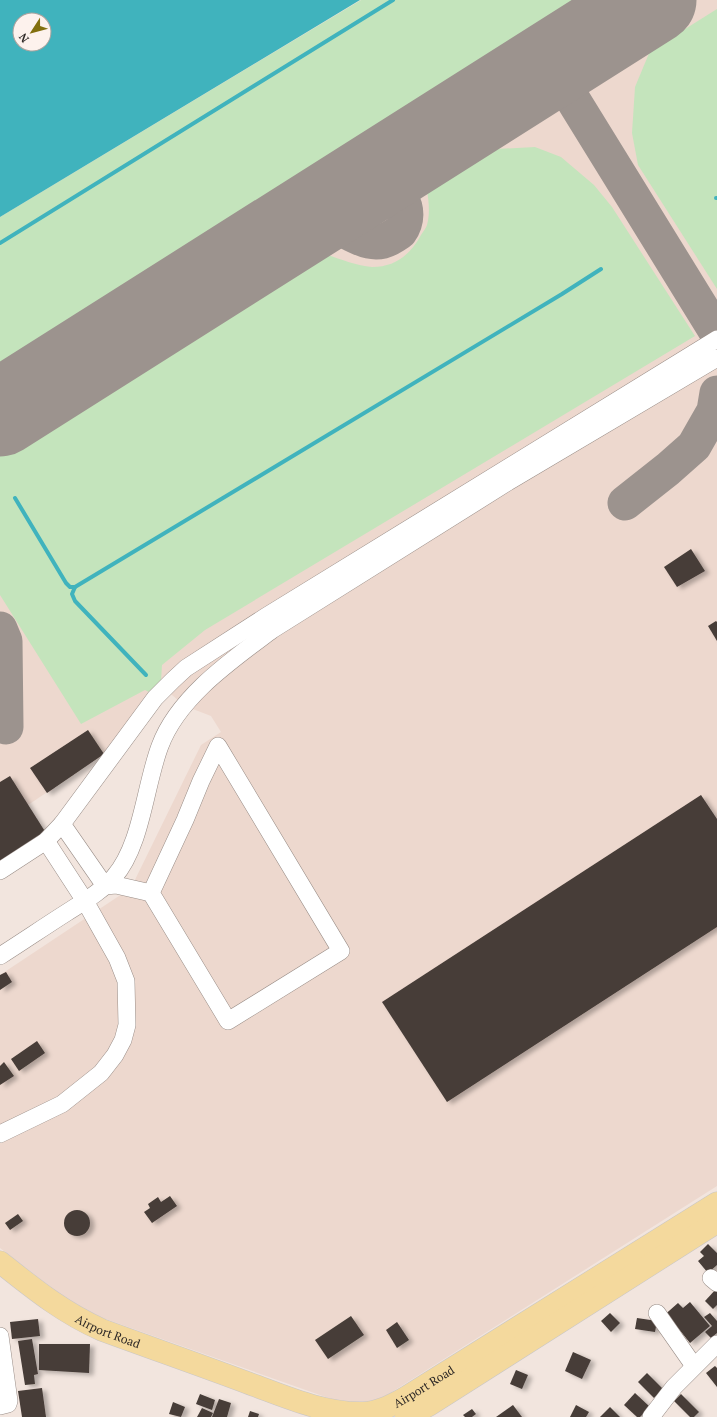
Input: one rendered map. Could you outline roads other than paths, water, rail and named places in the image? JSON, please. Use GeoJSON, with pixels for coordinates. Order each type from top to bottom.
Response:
{"type":"FeatureCollection","features":[{"type":"Feature","properties":{"kind":"main road","name":"Airport Road"},"geometry":{"type":"LineString","coordinates":[[406,1417],[424,1403],[717,1203]]}},
{"type":"Feature","properties":{"kind":"main road","name":"Airport Road"},"geometry":{"type":"LineString","coordinates":[[0,1262],[50,1301],[76,1317],[102,1330],[323,1408],[350,1413],[377,1414],[405,1398],[424,1403],[717,1222]]}},
{"type":"Feature","properties":{"kind":"main road","name":"Airport Road"},"geometry":{"type":"LineString","coordinates":[[0,1277],[44,1312],[77,1332],[127,1353],[302,1417]]}},
{"type":"Feature","properties":{"kind":"street"},"geometry":{"type":"LineString","coordinates":[[2,873],[46,842],[62,824],[155,698],[186,668],[269,624],[505,477],[717,339]]}},
{"type":"Feature","properties":{"kind":"street"},"geometry":{"type":"LineString","coordinates":[[505,477],[717,358]]}},
{"type":"Feature","properties":{"kind":"street"},"geometry":{"type":"LineString","coordinates":[[0,956],[85,901],[114,877],[129,853],[146,800],[154,762],[160,745],[176,716],[197,693],[269,624]]}},
{"type":"Feature","properties":{"kind":"street"},"geometry":{"type":"LineString","coordinates":[[155,698],[176,716]]}},
{"type":"Feature","properties":{"kind":"street"},"geometry":{"type":"LineString","coordinates":[[104,886],[116,884],[151,893],[228,1021],[341,951],[218,746],[151,893]]}},
{"type":"Feature","properties":{"kind":"street"},"geometry":{"type":"LineString","coordinates":[[62,824],[104,886]]}},
{"type":"Feature","properties":{"kind":"street"},"geometry":{"type":"LineString","coordinates":[[0,1134],[62,1104],[101,1073],[115,1055],[123,1040],[127,1025],[128,1010],[126,981],[118,958],[85,901],[46,842]]}},
{"type":"Feature","properties":{"kind":"street"},"geometry":{"type":"LineString","coordinates":[[657,1313],[694,1366]]}},
{"type":"Feature","properties":{"kind":"street"},"geometry":{"type":"LineString","coordinates":[[0,1336],[9,1401],[8,1404],[0,1406]]}},
{"type":"Feature","properties":{"kind":"street"},"geometry":{"type":"LineString","coordinates":[[651,1417],[674,1387],[717,1344]]}},
{"type":"Feature","properties":{"kind":"water"},"geometry":{"type":"Polygon","coordinates":[[[0,0],[360,0],[0,217],[0,0]]]}},
{"type":"Feature","properties":{"kind":"waterway"},"geometry":{"type":"LineString","coordinates":[[0,243],[393,0]]}},
{"type":"Feature","properties":{"kind":"waterway"},"geometry":{"type":"LineString","coordinates":[[15,498],[66,583],[70,587],[75,587],[562,294],[601,269]]}},
{"type":"Feature","properties":{"kind":"waterway"},"geometry":{"type":"LineString","coordinates":[[75,587],[72,594],[75,601],[146,675]]}}]}
